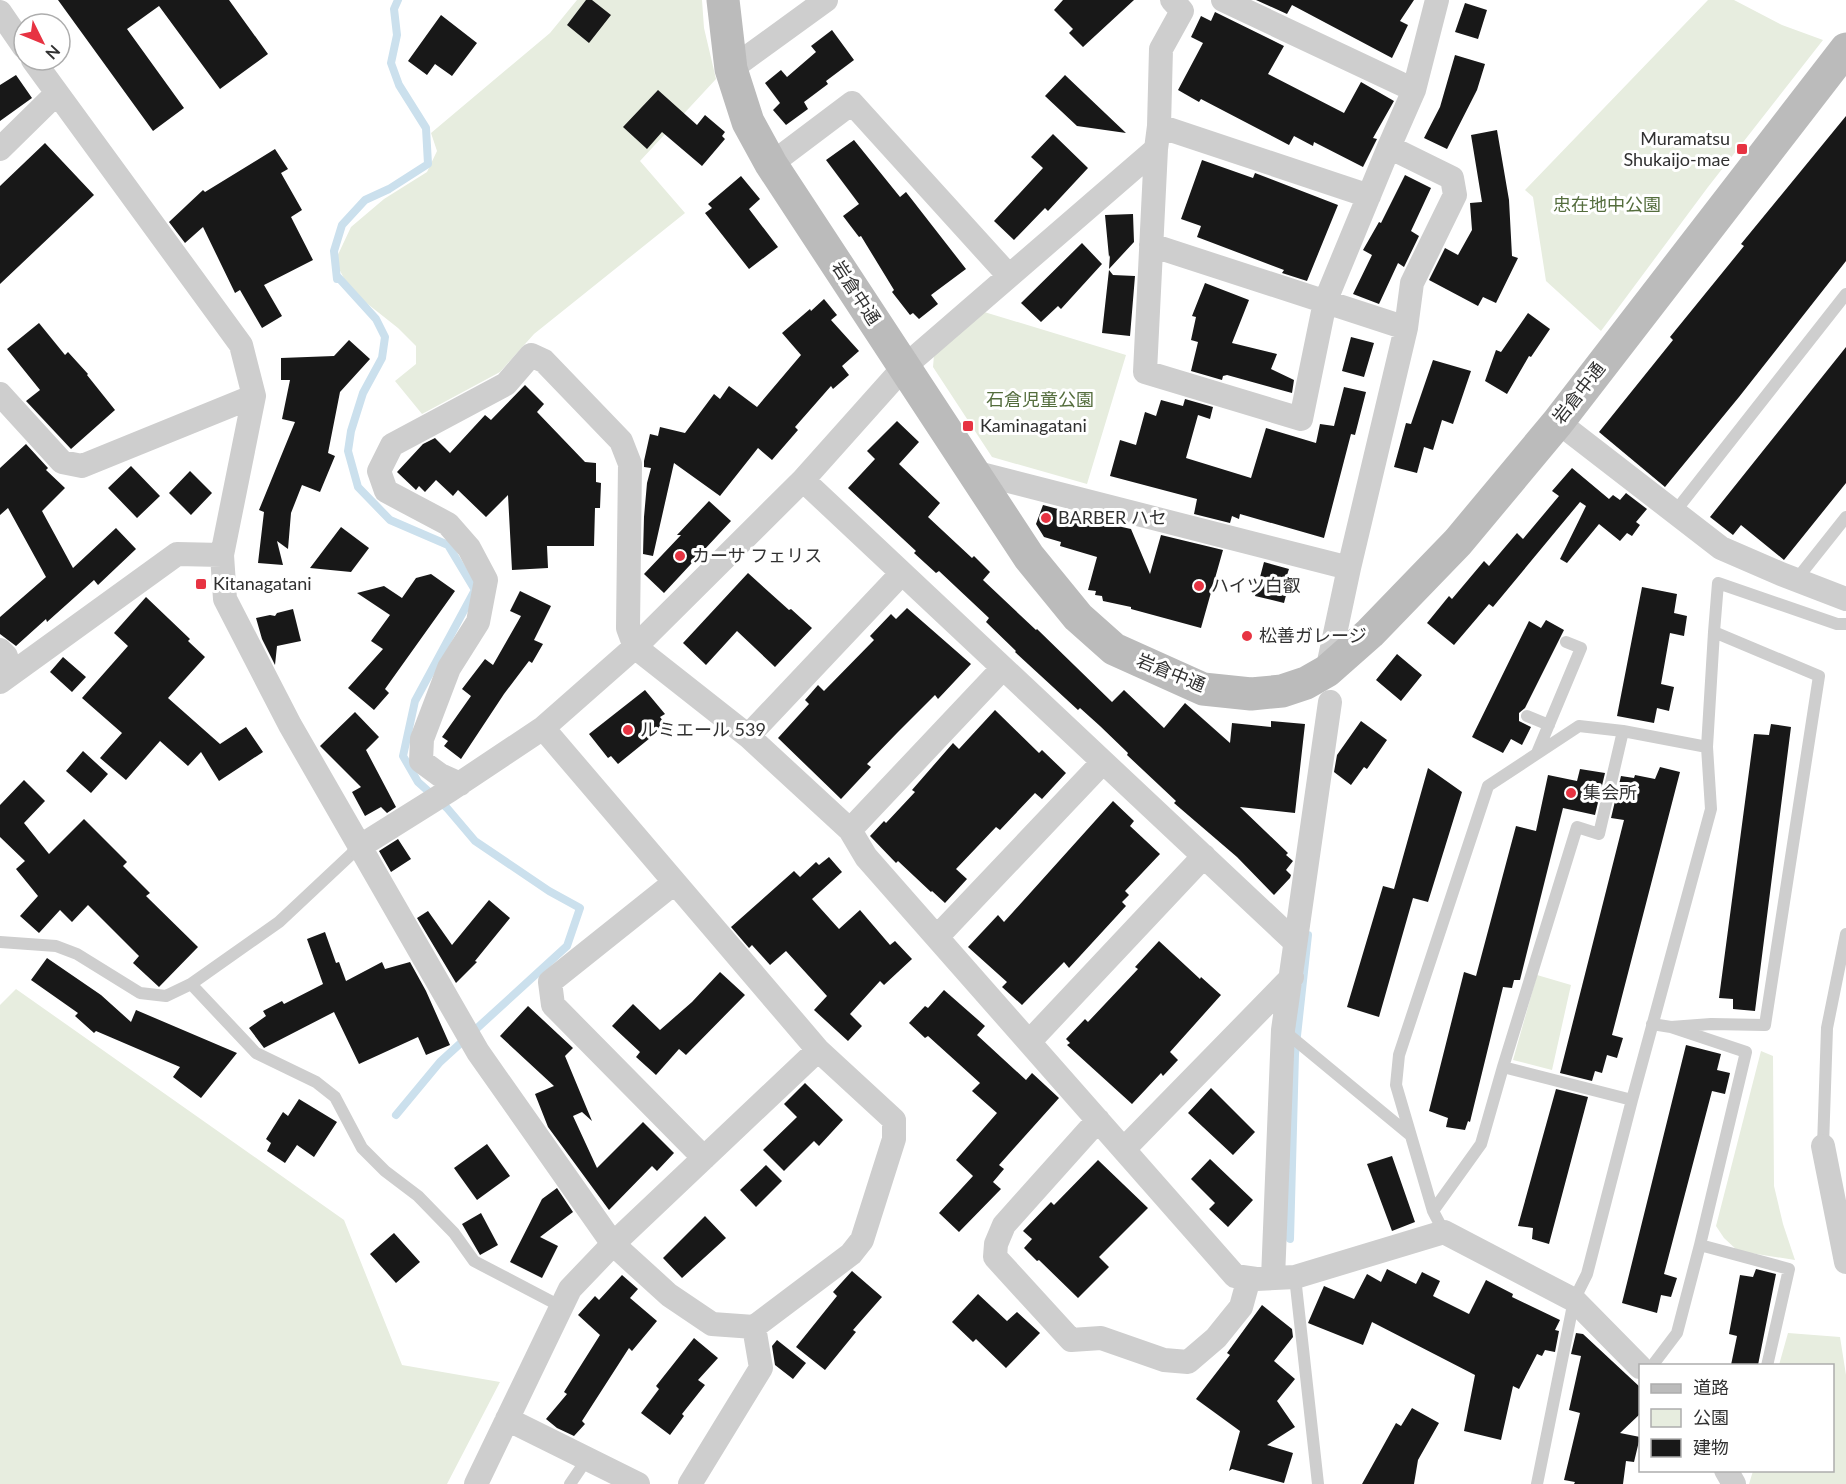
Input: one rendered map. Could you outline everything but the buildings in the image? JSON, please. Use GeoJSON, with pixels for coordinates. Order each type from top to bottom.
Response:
{"type":"FeatureCollection","features":[{"type":"Feature","properties":{"kind":"street","name":"岩倉中通"},"geometry":{"type":"LineString","coordinates":[[723,0],[731,69],[748,122],[771,164],[1029,557],[1052,588],[1078,618],[1114,649],[1203,688],[1251,694],[1282,691],[1306,683],[1328,687],[1370,633],[1458,542],[1558,422],[1846,49]]}},
{"type":"Feature","properties":{"kind":"street"},"geometry":{"type":"LineString","coordinates":[[731,69],[826,0]]}},
{"type":"Feature","properties":{"kind":"street"},"geometry":{"type":"LineString","coordinates":[[1223,0],[1414,90]]}},
{"type":"Feature","properties":{"kind":"street"},"geometry":{"type":"LineString","coordinates":[[1182,4],[1161,49],[1145,372],[1300,419],[1325,302],[1414,90],[1437,0]]}},
{"type":"Feature","properties":{"kind":"street"},"geometry":{"type":"LineString","coordinates":[[0,12],[12,30]]}},
{"type":"Feature","properties":{"kind":"street"},"geometry":{"type":"LineString","coordinates":[[41,72],[241,345],[254,396],[222,555],[225,599],[290,725],[359,847],[478,1052],[612,1244],[669,1295],[712,1324],[754,1327],[851,1254],[862,1240],[894,1139],[894,1120],[818,1050],[543,728]]}},
{"type":"Feature","properties":{"kind":"street"},"geometry":{"type":"LineString","coordinates":[[0,149],[56,94]]}},
{"type":"Feature","properties":{"kind":"street"},"geometry":{"type":"LineString","coordinates":[[771,164],[852,103],[1009,276]]}},
{"type":"Feature","properties":{"kind":"street"},"geometry":{"type":"LineString","coordinates":[[1158,137],[1369,196]]}},
{"type":"Feature","properties":{"kind":"street"},"geometry":{"type":"LineString","coordinates":[[359,847],[460,784],[543,728],[635,647],[803,480],[904,367],[1009,276],[1158,137]]}},
{"type":"Feature","properties":{"kind":"street"},"geometry":{"type":"LineString","coordinates":[[1284,1277],[1294,941],[1328,687],[1349,568],[1406,328],[1412,283],[1455,195],[1452,178],[1389,147]]}},
{"type":"Feature","properties":{"kind":"street"},"geometry":{"type":"LineString","coordinates":[[1151,245],[1406,328]]}},
{"type":"Feature","properties":{"kind":"street"},"geometry":{"type":"LineString","coordinates":[[460,784],[440,775],[422,761],[422,739],[449,668],[478,622],[486,580],[469,548],[448,524],[386,491],[379,471],[392,445],[506,384],[531,355],[544,362],[621,441],[630,464],[628,628],[635,647],[748,736],[850,830],[866,857],[1235,1276],[1284,1277],[1444,1232],[1574,1300],[1639,1365]]}},
{"type":"Feature","properties":{"kind":"street"},"geometry":{"type":"LineString","coordinates":[[4,406],[62,462],[82,466],[254,396]]}},
{"type":"Feature","properties":{"kind":"street"},"geometry":{"type":"LineString","coordinates":[[1558,422],[1721,548],[1846,599]]}},
{"type":"Feature","properties":{"kind":"street"},"geometry":{"type":"LineString","coordinates":[[973,472],[1349,568]]}},
{"type":"Feature","properties":{"kind":"street"},"geometry":{"type":"LineString","coordinates":[[803,480],[1294,941]]}},
{"type":"Feature","properties":{"kind":"street"},"geometry":{"type":"LineString","coordinates":[[5,678],[177,554],[222,555]]}},
{"type":"Feature","properties":{"kind":"street"},"geometry":{"type":"LineString","coordinates":[[748,736],[902,573]]}},
{"type":"Feature","properties":{"kind":"street"},"geometry":{"type":"LineString","coordinates":[[0,650],[6,656],[5,678]]}},
{"type":"Feature","properties":{"kind":"street"},"geometry":{"type":"LineString","coordinates":[[850,830],[1004,668]]}},
{"type":"Feature","properties":{"kind":"street"},"geometry":{"type":"LineString","coordinates":[[937,938],[1103,762]]}},
{"type":"Feature","properties":{"kind":"street"},"geometry":{"type":"LineString","coordinates":[[1029,1042],[1204,856]]}},
{"type":"Feature","properties":{"kind":"street"},"geometry":{"type":"LineString","coordinates":[[674,883],[550,982],[553,1005],[704,1158]]}},
{"type":"Feature","properties":{"kind":"street"},"geometry":{"type":"LineString","coordinates":[[1124,1149],[1292,977]]}},
{"type":"Feature","properties":{"kind":"street"},"geometry":{"type":"LineString","coordinates":[[476,1484],[570,1289],[612,1244],[818,1050]]}},
{"type":"Feature","properties":{"kind":"street"},"geometry":{"type":"LineString","coordinates":[[1098,1120],[1004,1225],[996,1244],[994,1257],[1071,1340],[1101,1338],[1164,1360],[1188,1362],[1216,1338],[1240,1307],[1249,1278]]}},
{"type":"Feature","properties":{"kind":"street"},"geometry":{"type":"LineString","coordinates":[[1823,1146],[1846,1262]]}},
{"type":"Feature","properties":{"kind":"street"},"geometry":{"type":"LineString","coordinates":[[690,1484],[761,1368],[754,1327]]}},
{"type":"Feature","properties":{"kind":"street"},"geometry":{"type":"LineString","coordinates":[[507,1419],[638,1484]]}},
{"type":"Feature","properties":{"kind":"lane"},"geometry":{"type":"LineString","coordinates":[[1674,513],[1846,294]]}},
{"type":"Feature","properties":{"kind":"lane"},"geometry":{"type":"LineString","coordinates":[[1796,580],[1846,517]]}},
{"type":"Feature","properties":{"kind":"lane"},"geometry":{"type":"LineString","coordinates":[[1537,1484],[1574,1300],[1587,1274],[1711,809],[1707,747],[1718,583],[1837,624],[1846,624]]}},
{"type":"Feature","properties":{"kind":"lane"},"geometry":{"type":"LineString","coordinates":[[1671,1027],[1711,1024],[1765,1025],[1820,676],[1714,632]]}},
{"type":"Feature","properties":{"kind":"lane"},"geometry":{"type":"LineString","coordinates":[[1536,754],[1581,648],[1566,642]]}},
{"type":"Feature","properties":{"kind":"lane"},"geometry":{"type":"LineString","coordinates":[[1527,716],[1549,725]]}},
{"type":"Feature","properties":{"kind":"lane"},"geometry":{"type":"LineString","coordinates":[[1444,1232],[1433,1211],[1396,1085],[1399,1056],[1488,786],[1579,726],[1623,731],[1707,747]]}},
{"type":"Feature","properties":{"kind":"lane"},"geometry":{"type":"LineString","coordinates":[[1433,1211],[1481,1144],[1577,827],[1599,834],[1623,731]]}},
{"type":"Feature","properties":{"kind":"lane"},"geometry":{"type":"LineString","coordinates":[[0,942],[56,946],[77,954],[140,993],[166,996],[191,984],[279,922],[359,847]]}},
{"type":"Feature","properties":{"kind":"lane"},"geometry":{"type":"LineString","coordinates":[[1823,1146],[1827,1028],[1846,934]]}},
{"type":"Feature","properties":{"kind":"lane"},"geometry":{"type":"LineString","coordinates":[[191,984],[256,1053],[316,1082],[335,1097],[362,1148],[385,1171],[418,1196],[454,1233],[474,1261],[560,1306]]}},
{"type":"Feature","properties":{"kind":"lane"},"geometry":{"type":"LineString","coordinates":[[1652,1024],[1671,1027],[1746,1052],[1701,1245],[1677,1333],[1653,1364]]}},
{"type":"Feature","properties":{"kind":"lane"},"geometry":{"type":"LineString","coordinates":[[1292,1036],[1411,1136]]}},
{"type":"Feature","properties":{"kind":"lane"},"geometry":{"type":"LineString","coordinates":[[1503,1067],[1632,1100]]}},
{"type":"Feature","properties":{"kind":"lane"},"geometry":{"type":"LineString","coordinates":[[1701,1245],[1790,1269],[1767,1364]]}},
{"type":"Feature","properties":{"kind":"lane"},"geometry":{"type":"LineString","coordinates":[[1284,1277],[1318,1484]]}},
{"type":"Feature","properties":{"kind":"lane"},"geometry":{"type":"LineString","coordinates":[[570,1484],[587,1459]]}},
{"type":"Feature","properties":{"kind":"green space"},"geometry":{"type":"Polygon","coordinates":[[[577,0],[702,0],[704,28],[716,79],[640,161],[685,213],[534,334],[500,372],[422,414],[395,381],[416,364],[416,346],[398,328],[350,290],[335,261],[351,227],[384,199],[427,172],[437,151],[431,133],[550,33],[577,0]]]}},
{"type":"Feature","properties":{"kind":"green space","name":"忠在地中公園"},"geometry":{"type":"Polygon","coordinates":[[[1708,0],[1734,0],[1782,25],[1823,40],[1708,187],[1601,331],[1546,281],[1533,197],[1525,190],[1708,0]]]}},
{"type":"Feature","properties":{"kind":"green space","name":"石倉児童公園"},"geometry":{"type":"Polygon","coordinates":[[[981,311],[1126,355],[1087,484],[992,457],[933,367],[934,355],[981,311]]]}},
{"type":"Feature","properties":{"kind":"green space"},"geometry":{"type":"Polygon","coordinates":[[[1537,975],[1571,985],[1552,1070],[1513,1060],[1537,975]]]}},
{"type":"Feature","properties":{"kind":"green space"},"geometry":{"type":"Polygon","coordinates":[[[16,989],[344,1220],[402,1365],[500,1382],[447,1484],[0,1484],[0,1005],[16,989]]]}},
{"type":"Feature","properties":{"kind":"green space"},"geometry":{"type":"Polygon","coordinates":[[[1761,1051],[1773,1056],[1774,1186],[1795,1260],[1738,1251],[1724,1238],[1716,1226],[1761,1051]]]}},
{"type":"Feature","properties":{"kind":"green space"},"geometry":{"type":"Polygon","coordinates":[[[1788,1333],[1840,1337],[1846,1375],[1846,1484],[1749,1484],[1753,1472],[1834,1472],[1834,1364],[1779,1364],[1788,1333]]]}},
{"type":"Feature","properties":{"kind":"waterway"},"geometry":{"type":"LineString","coordinates":[[396,1115],[440,1062],[567,946],[580,908],[549,891],[475,841],[447,808],[418,782],[403,756],[415,701],[475,590],[448,545],[390,520],[358,487],[348,451],[351,431],[363,393],[382,358],[385,337],[376,319],[337,276],[337,279],[334,251],[342,225],[365,200],[389,189],[428,164],[426,128],[399,85],[391,63],[397,35],[394,9],[398,0]]}},
{"type":"Feature","properties":{"kind":"waterway"},"geometry":{"type":"LineString","coordinates":[[1290,1239],[1295,1054],[1308,935]]}},
{"type":"Feature","properties":{"kind":"place","name":"Muramatsu Shukaijo-mae"},"geometry":{"type":"Point","coordinates":[1742,149]}},
{"type":"Feature","properties":{"kind":"place","name":"Kaminagatani"},"geometry":{"type":"Point","coordinates":[968,426]}},
{"type":"Feature","properties":{"kind":"place","name":"BARBER ハセ"},"geometry":{"type":"Point","coordinates":[1046,518]}},
{"type":"Feature","properties":{"kind":"place","name":"カーサ フェリス"},"geometry":{"type":"Point","coordinates":[680,556]}},
{"type":"Feature","properties":{"kind":"place","name":"Kitanagatani"},"geometry":{"type":"Point","coordinates":[201,584]}},
{"type":"Feature","properties":{"kind":"place","name":"ハイツ白叡"},"geometry":{"type":"Point","coordinates":[1199,586]}},
{"type":"Feature","properties":{"kind":"place","name":"松善ガレージ"},"geometry":{"type":"Point","coordinates":[1247,636]}},
{"type":"Feature","properties":{"kind":"place","name":"ルミエール 539"},"geometry":{"type":"Point","coordinates":[628,730]}},
{"type":"Feature","properties":{"kind":"place","name":"集会所"},"geometry":{"type":"Point","coordinates":[1571,793]}}]}
